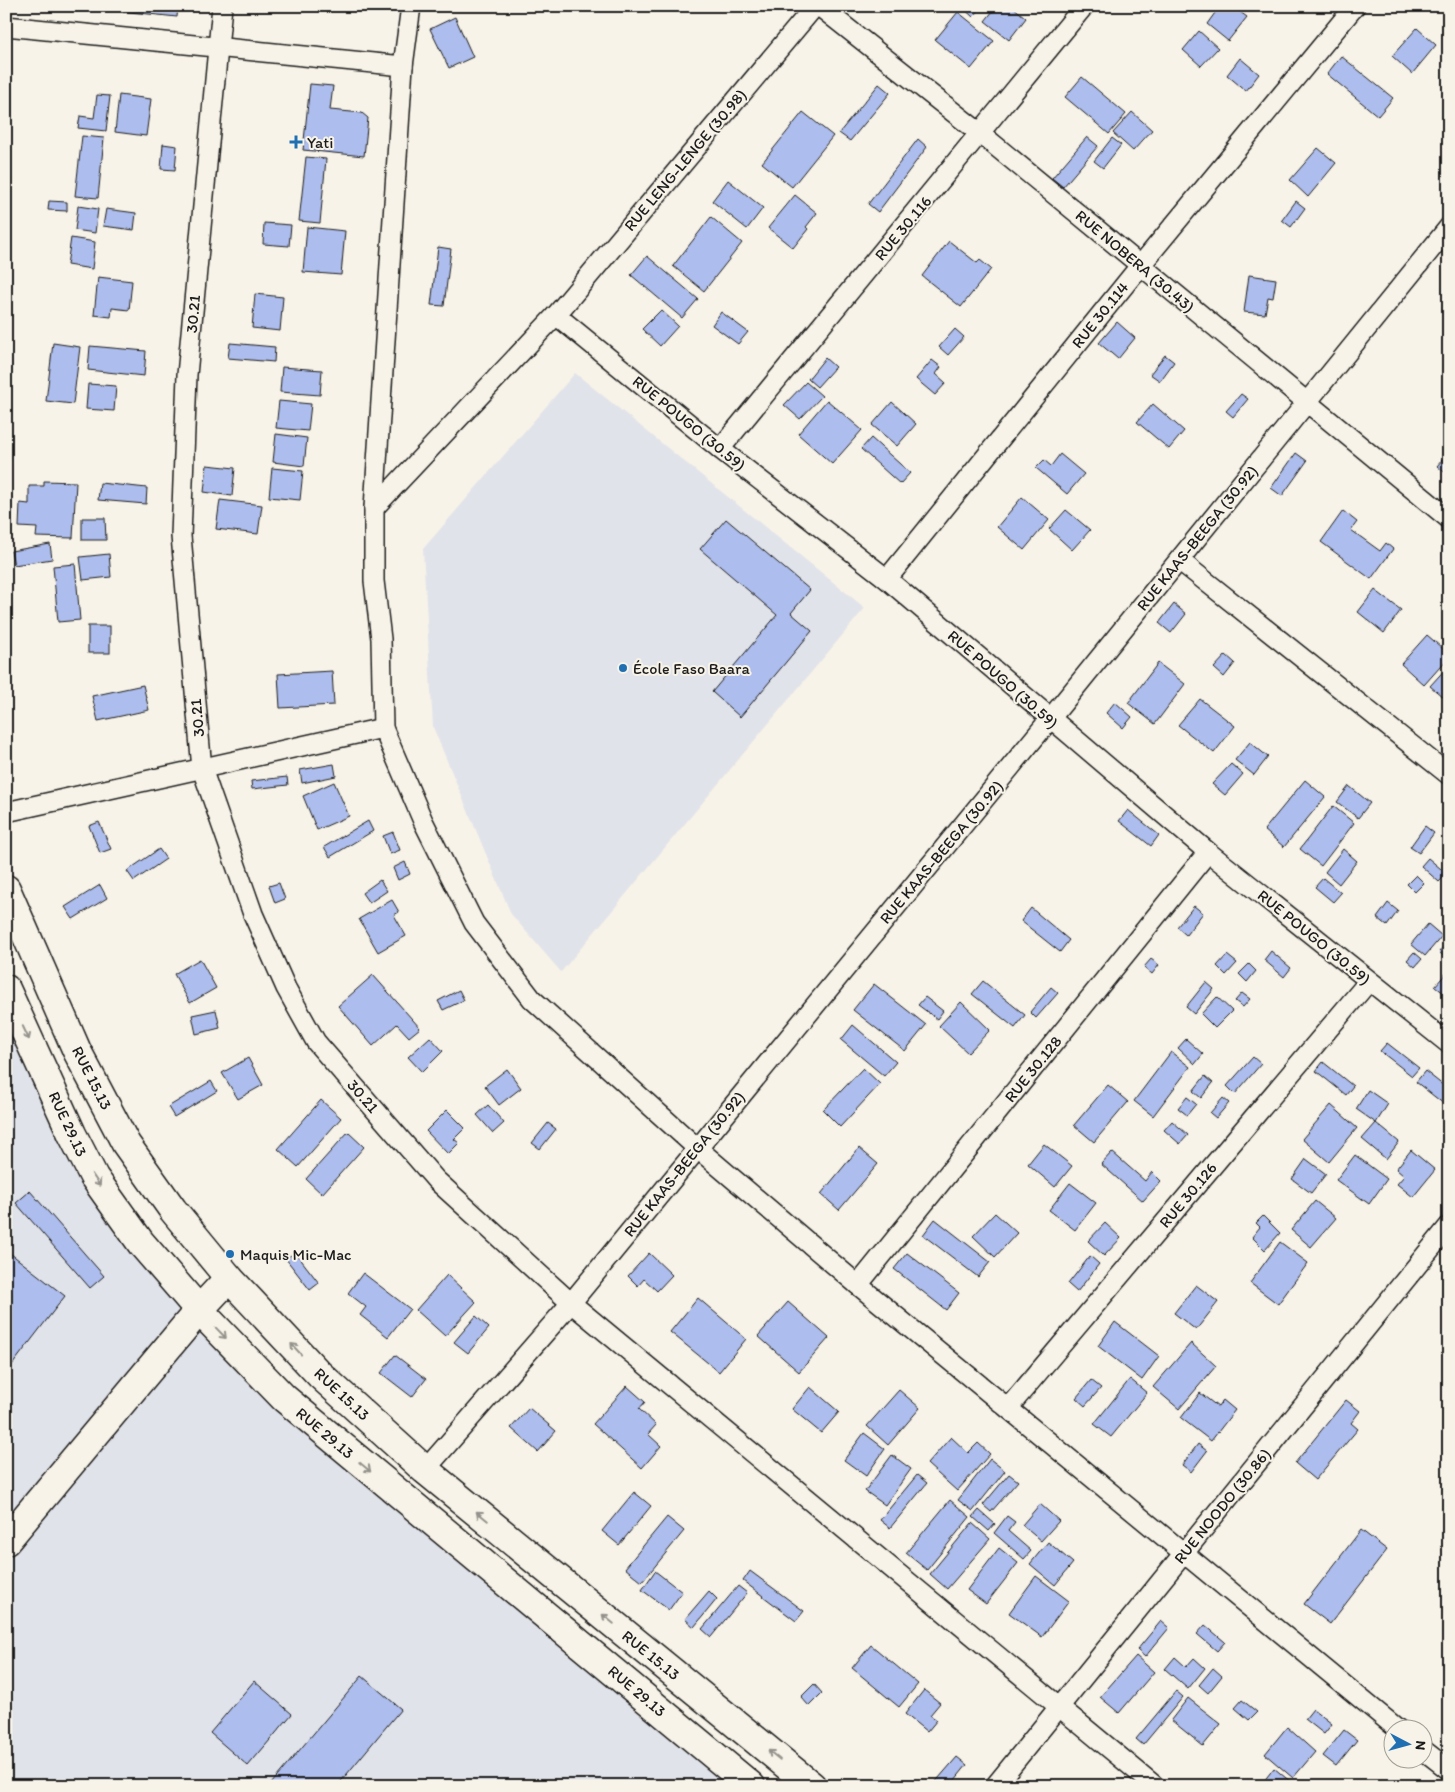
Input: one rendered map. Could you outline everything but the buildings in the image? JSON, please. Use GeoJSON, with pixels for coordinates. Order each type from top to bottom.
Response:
{"type":"FeatureCollection","features":[{"type":"Feature","properties":{"kind":"main road","name":"RUE 15.13"},"geometry":{"type":"LineString","coordinates":[[6,889],[77,1051],[126,1144],[173,1210],[229,1278],[320,1375],[425,1470],[812,1786]]}},
{"type":"Feature","properties":{"kind":"main road","name":"RUE 29.13"},"geometry":{"type":"LineString","coordinates":[[6,989],[72,1134],[94,1177],[141,1243],[199,1310],[284,1398],[751,1786]]}},
{"type":"Feature","properties":{"kind":"main road"},"geometry":{"type":"LineString","coordinates":[[6,1541],[199,1310],[229,1278]]}},
{"type":"Feature","properties":{"kind":"street","name":"30.21"},"geometry":{"type":"LineString","coordinates":[[222,6],[187,375],[180,536],[202,769],[253,914],[286,988],[316,1042],[436,1180],[571,1303],[1156,1786]]}},
{"type":"Feature","properties":{"kind":"street"},"geometry":{"type":"LineString","coordinates":[[411,6],[403,66],[374,508],[374,581],[381,639],[383,728],[423,821],[474,923],[532,999],[697,1148],[858,1286],[1387,1720]]}},
{"type":"Feature","properties":{"kind":"street","name":"RUE LENG-LENGE (30.98)"},"geometry":{"type":"LineString","coordinates":[[374,508],[556,315],[815,6]]}},
{"type":"Feature","properties":{"kind":"street","name":"RUE NOBERA (30.43)"},"geometry":{"type":"LineString","coordinates":[[819,6],[981,134],[1449,519]]}},
{"type":"Feature","properties":{"kind":"street","name":"RUE 30.116"},"geometry":{"type":"LineString","coordinates":[[720,449],[981,134],[1084,6]]}},
{"type":"Feature","properties":{"kind":"street","name":"RUE 30.114"},"geometry":{"type":"LineString","coordinates":[[887,579],[1140,266],[1354,6]]}},
{"type":"Feature","properties":{"kind":"street"},"geometry":{"type":"LineString","coordinates":[[6,26],[403,66]]}},
{"type":"Feature","properties":{"kind":"street","name":"RUE KAAS-BEEGA (30.92)"},"geometry":{"type":"LineString","coordinates":[[425,1470],[571,1303],[1050,719],[1449,227]]}},
{"type":"Feature","properties":{"kind":"street","name":"RUE POUGO (30.59)"},"geometry":{"type":"LineString","coordinates":[[556,315],[720,449],[887,579],[1208,852],[1449,1044]]}},
{"type":"Feature","properties":{"kind":"street"},"geometry":{"type":"LineString","coordinates":[[1179,560],[1449,775]]}},
{"type":"Feature","properties":{"kind":"street"},"geometry":{"type":"LineString","coordinates":[[6,812],[383,728]]}},
{"type":"Feature","properties":{"kind":"street","name":"RUE 30.128"},"geometry":{"type":"LineString","coordinates":[[858,1286],[1208,852]]}},
{"type":"Feature","properties":{"kind":"street","name":"RUE 30.126"},"geometry":{"type":"LineString","coordinates":[[1008,1408],[1369,982]]}},
{"type":"Feature","properties":{"kind":"street","name":"RUE NOODO (30.86)"},"geometry":{"type":"LineString","coordinates":[[995,1786],[1449,1226]]}},
{"type":"Feature","properties":{"kind":"street"},"geometry":{"type":"LineString","coordinates":[[1432,1757],[1449,1770]]}},
{"type":"Feature","properties":{"kind":"shaded area","name":"École Faso Baara"},"geometry":{"type":"Polygon","coordinates":[[[575,373],[865,608],[561,972],[511,914],[433,727],[423,549],[575,373]]]}},
{"type":"Feature","properties":{"kind":"shaded area"},"geometry":{"type":"Polygon","coordinates":[[[6,965],[94,1177],[199,1310],[755,1786],[6,1786],[6,965]]]}},
{"type":"Feature","properties":{"kind":"place","name":"Yati"},"geometry":{"type":"Point","coordinates":[296,142]}},
{"type":"Feature","properties":{"kind":"place","name":"École Faso Baara"},"geometry":{"type":"Point","coordinates":[623,668]}},
{"type":"Feature","properties":{"kind":"place","name":"Maquis Mic-Mac"},"geometry":{"type":"Point","coordinates":[230,1254]}}]}
